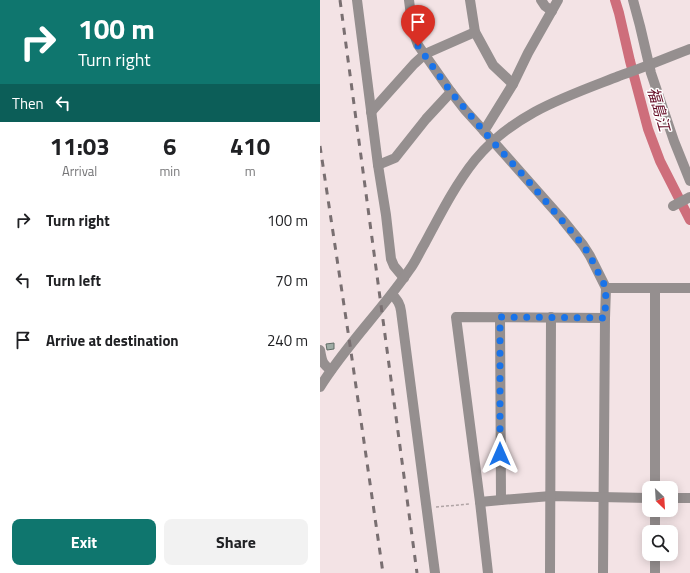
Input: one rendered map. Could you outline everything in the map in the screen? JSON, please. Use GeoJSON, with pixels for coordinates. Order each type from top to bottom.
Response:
{"type":"FeatureCollection","features":[{"type":"Feature","properties":{"kind":"street"},"geometry":{"type":"LineString","coordinates":[[357,0],[391,259],[394,266],[404,278]]}},
{"type":"Feature","properties":{"kind":"street"},"geometry":{"type":"LineString","coordinates":[[409,0],[415,38],[418,46],[451,92],[580,241],[590,256],[606,288],[603,573]]}},
{"type":"Feature","properties":{"kind":"street"},"geometry":{"type":"LineString","coordinates":[[470,0],[475,32],[493,65],[512,84]]}},
{"type":"Feature","properties":{"kind":"street"},"geometry":{"type":"LineString","coordinates":[[541,0],[552,11]]}},
{"type":"Feature","properties":{"kind":"street"},"geometry":{"type":"LineString","coordinates":[[484,131],[512,84],[558,0]]}},
{"type":"Feature","properties":{"kind":"street"},"geometry":{"type":"LineString","coordinates":[[633,0],[640,26],[646,66],[690,181]]}},
{"type":"Feature","properties":{"kind":"street"},"geometry":{"type":"LineString","coordinates":[[372,112],[414,64],[425,54],[475,32]]}},
{"type":"Feature","properties":{"kind":"street"},"geometry":{"type":"LineString","coordinates":[[320,387],[331,370],[411,268],[455,188],[492,141],[528,115],[547,104],[690,49]]}},
{"type":"Feature","properties":{"kind":"street"},"geometry":{"type":"LineString","coordinates":[[378,165],[395,158],[426,119],[451,92]]}},
{"type":"Feature","properties":{"kind":"street"},"geometry":{"type":"LineString","coordinates":[[673,206],[690,197]]}},
{"type":"Feature","properties":{"kind":"street"},"geometry":{"type":"LineString","coordinates":[[606,288],[690,288]]}},
{"type":"Feature","properties":{"kind":"street"},"geometry":{"type":"LineString","coordinates":[[655,288],[655,481]]}},
{"type":"Feature","properties":{"kind":"street"},"geometry":{"type":"LineString","coordinates":[[392,294],[398,301],[401,311],[435,573]]}},
{"type":"Feature","properties":{"kind":"street"},"geometry":{"type":"LineString","coordinates":[[488,573],[477,503],[456,317],[605,318]]}},
{"type":"Feature","properties":{"kind":"street"},"geometry":{"type":"LineString","coordinates":[[500,317],[501,500]]}},
{"type":"Feature","properties":{"kind":"street"},"geometry":{"type":"LineString","coordinates":[[550,573],[551,317]]}},
{"type":"Feature","properties":{"kind":"street"},"geometry":{"type":"LineString","coordinates":[[320,350],[321,360],[331,370]]}},
{"type":"Feature","properties":{"kind":"street"},"geometry":{"type":"LineString","coordinates":[[477,503],[551,496],[642,498]]}},
{"type":"Feature","properties":{"kind":"street"},"geometry":{"type":"LineString","coordinates":[[678,498],[690,498]]}},
{"type":"Feature","properties":{"kind":"street"},"geometry":{"type":"LineString","coordinates":[[655,561],[655,573]]}},
{"type":"Feature","properties":{"kind":"path"},"geometry":{"type":"LineString","coordinates":[[436,507],[477,503]]}},
{"type":"Feature","properties":{"kind":"building"},"geometry":{"type":"Polygon","coordinates":[[[334,343],[334,349],[327,350],[326,344],[334,343]]]}},
{"type":"Feature","properties":{"kind":"waterway","name":"福島江"},"geometry":{"type":"LineString","coordinates":[[615,0],[648,129],[660,161],[690,220]]}},
{"type":"Feature","properties":{"kind":"railway"},"geometry":{"type":"LineString","coordinates":[[340,0],[417,573]]}},
{"type":"Feature","properties":{"kind":"railway"},"geometry":{"type":"LineString","coordinates":[[320,146],[383,573]]}},
{"type":"Feature","properties":{"kind":"route"},"geometry":{"type":"LineString","coordinates":[[418,46],[451,92],[583,245],[606,288],[605,318],[500,317],[500,454]]}}]}
